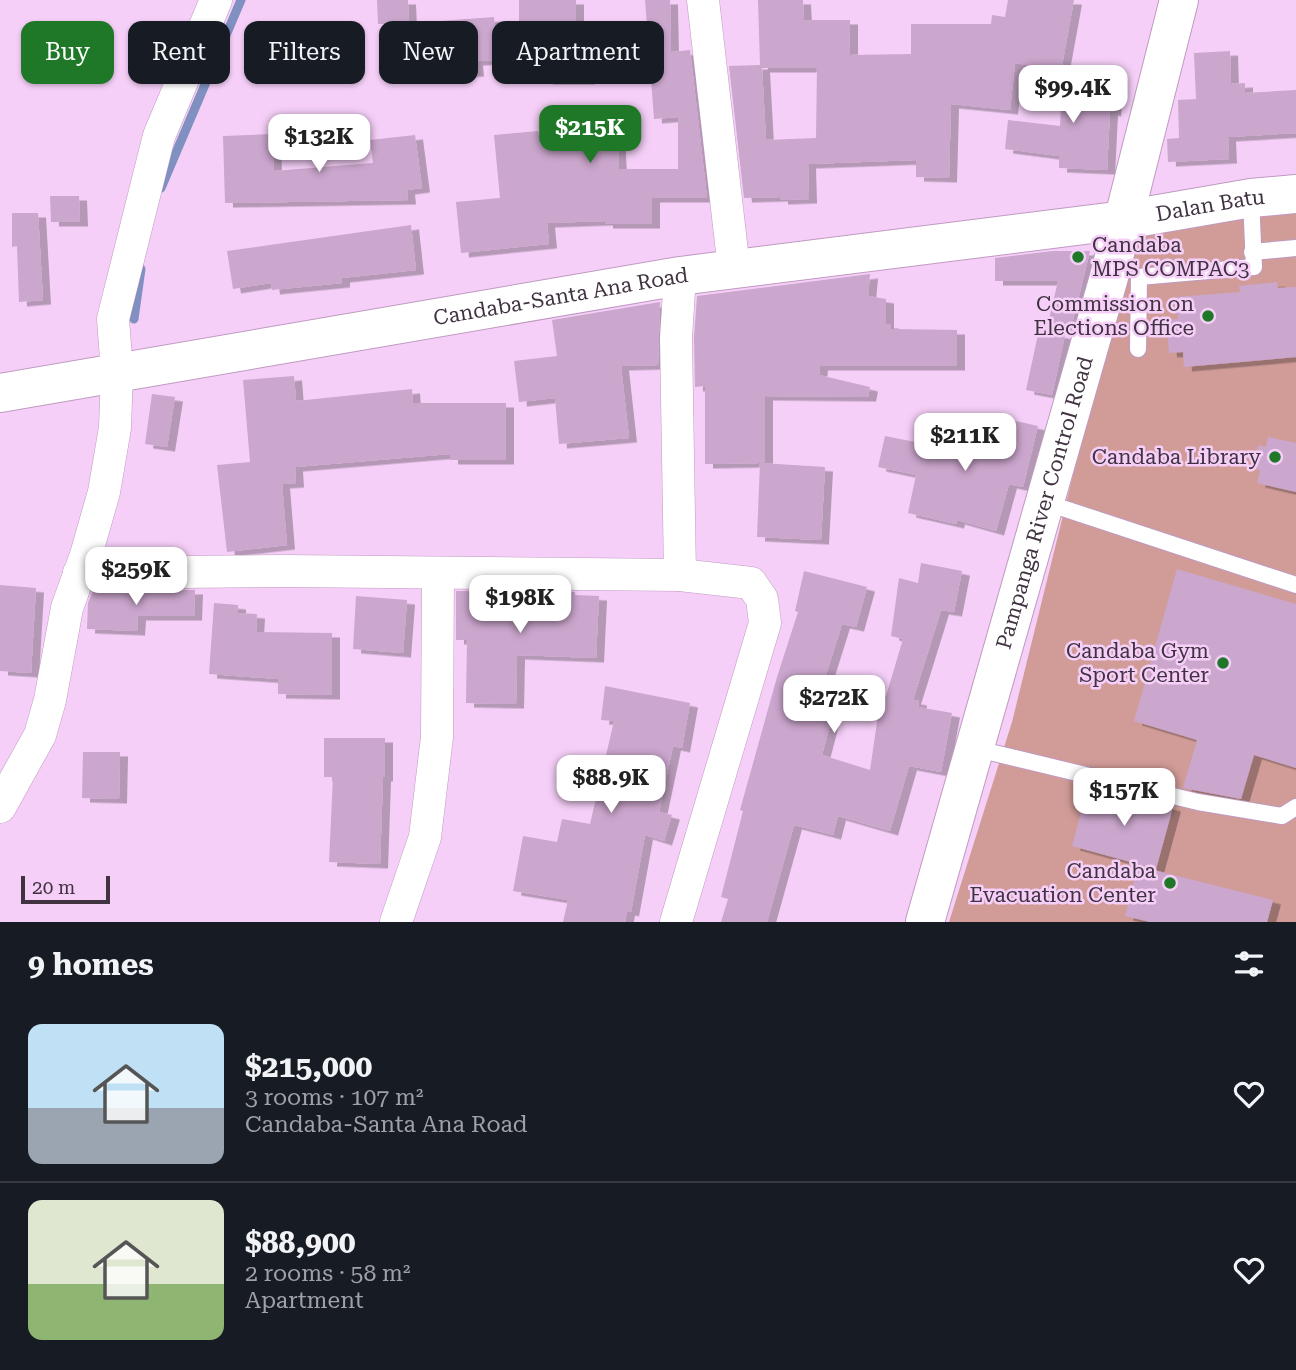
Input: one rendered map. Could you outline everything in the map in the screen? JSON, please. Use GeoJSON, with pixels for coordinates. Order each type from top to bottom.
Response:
{"type":"FeatureCollection","features":[{"type":"Feature","properties":{"kind":"main road","name":"Pampanga River Control Road"},"geometry":{"type":"LineString","coordinates":[[925,922],[1044,502],[1124,277],[1124,220],[1179,0]]}},
{"type":"Feature","properties":{"kind":"main road","name":"Dalan Batu"},"geometry":{"type":"LineString","coordinates":[[1124,220],[1251,198],[1296,194]]}},
{"type":"Feature","properties":{"kind":"main road","name":"Candaba-Santa Ana Road"},"geometry":{"type":"LineString","coordinates":[[0,393],[680,276],[1124,220]]}},
{"type":"Feature","properties":{"kind":"street"},"geometry":{"type":"LineString","coordinates":[[1,801],[40,735],[50,700],[67,608],[104,492],[115,428],[117,372],[113,319],[159,136],[216,0]]}},
{"type":"Feature","properties":{"kind":"street"},"geometry":{"type":"LineString","coordinates":[[703,0],[734,269]]}},
{"type":"Feature","properties":{"kind":"street"},"geometry":{"type":"LineString","coordinates":[[680,276],[676,338],[680,575]]}},
{"type":"Feature","properties":{"kind":"street"},"geometry":{"type":"LineString","coordinates":[[79,573],[286,571],[680,575],[751,583],[762,599],[765,623],[676,922]]}},
{"type":"Feature","properties":{"kind":"street"},"geometry":{"type":"LineString","coordinates":[[396,922],[425,837],[437,737],[438,573]]}},
{"type":"Feature","properties":{"kind":"lane"},"geometry":{"type":"LineString","coordinates":[[1138,349],[1124,277],[1254,267],[1251,198]]}},
{"type":"Feature","properties":{"kind":"lane"},"geometry":{"type":"LineString","coordinates":[[1252,252],[1296,248]]}},
{"type":"Feature","properties":{"kind":"lane"},"geometry":{"type":"LineString","coordinates":[[1044,502],[1296,586]]}},
{"type":"Feature","properties":{"kind":"lane"},"geometry":{"type":"LineString","coordinates":[[973,748],[1198,802],[1282,816],[1296,807]]}},
{"type":"Feature","properties":{"kind":"shaded area"},"geometry":{"type":"Polygon","coordinates":[[[1296,202],[1296,922],[949,922],[1012,722],[1091,402],[1131,225],[1296,202]]]}},
{"type":"Feature","properties":{"kind":"building"},"geometry":{"type":"Polygon","coordinates":[[[377,0],[408,0],[409,21],[379,21],[378,24],[377,0]]]}},
{"type":"Feature","properties":{"kind":"building"},"geometry":{"type":"Polygon","coordinates":[[[519,0],[576,0],[576,21],[519,21],[519,0]]]}},
{"type":"Feature","properties":{"kind":"building"},"geometry":{"type":"Polygon","coordinates":[[[645,0],[670,0],[671,52],[690,50],[707,198],[652,198],[652,224],[605,224],[605,221],[547,223],[549,244],[461,253],[456,202],[500,198],[494,135],[538,131],[539,136],[617,132],[619,169],[678,169],[678,117],[654,119],[651,84],[664,84],[664,21],[647,21],[645,0]]]}},
{"type":"Feature","properties":{"kind":"building"},"geometry":{"type":"Polygon","coordinates":[[[758,0],[803,0],[804,20],[850,20],[850,55],[911,54],[911,24],[991,24],[992,15],[1005,17],[1008,0],[1074,0],[1061,71],[1015,63],[1010,110],[951,104],[949,178],[916,177],[916,160],[808,164],[809,199],[744,198],[729,66],[760,65],[758,0]],[[762,68],[766,140],[816,138],[817,68],[762,68]]]}},
{"type":"Feature","properties":{"kind":"building"},"geometry":{"type":"Polygon","coordinates":[[[494,17],[492,60],[478,61],[478,21],[441,21],[494,17]]]}},
{"type":"Feature","properties":{"kind":"building"},"geometry":{"type":"Polygon","coordinates":[[[1230,51],[1231,84],[1245,83],[1245,93],[1296,90],[1296,133],[1228,137],[1229,159],[1168,162],[1167,139],[1179,138],[1178,100],[1196,99],[1194,53],[1230,51]]]}},
{"type":"Feature","properties":{"kind":"building"},"geometry":{"type":"Polygon","coordinates":[[[1063,71],[1116,76],[1113,112],[1110,111],[1107,170],[1059,168],[1059,156],[1005,149],[1008,120],[1060,126],[1063,71]]]}},
{"type":"Feature","properties":{"kind":"building"},"geometry":{"type":"Polygon","coordinates":[[[273,134],[274,171],[373,163],[370,140],[415,135],[422,188],[407,190],[408,200],[225,203],[223,136],[273,134]]]}},
{"type":"Feature","properties":{"kind":"building"},"geometry":{"type":"Polygon","coordinates":[[[50,196],[79,196],[80,222],[51,222],[50,196]]]}},
{"type":"Feature","properties":{"kind":"building"},"geometry":{"type":"Polygon","coordinates":[[[12,213],[38,213],[43,300],[19,302],[17,246],[12,247],[12,213]]]}},
{"type":"Feature","properties":{"kind":"building"},"geometry":{"type":"Polygon","coordinates":[[[411,225],[416,270],[342,278],[342,283],[272,290],[271,283],[233,289],[227,251],[411,225]]]}},
{"type":"Feature","properties":{"kind":"building"},"geometry":{"type":"Polygon","coordinates":[[[1053,251],[1090,251],[1071,328],[1048,323],[1058,281],[995,281],[995,258],[1053,251]]]}},
{"type":"Feature","properties":{"kind":"building"},"geometry":{"type":"Polygon","coordinates":[[[870,274],[868,296],[886,299],[886,324],[891,324],[891,329],[957,330],[957,366],[820,366],[819,375],[870,387],[868,397],[765,396],[765,463],[761,463],[825,467],[821,540],[757,537],[760,463],[705,464],[705,386],[695,387],[697,296],[870,274]]]}},
{"type":"Feature","properties":{"kind":"building"},"geometry":{"type":"Polygon","coordinates":[[[1277,282],[1278,288],[1296,287],[1296,357],[1184,367],[1183,352],[1169,353],[1166,320],[1178,319],[1176,297],[1240,292],[1239,286],[1277,282]]]}},
{"type":"Feature","properties":{"kind":"building"},"geometry":{"type":"Polygon","coordinates":[[[660,302],[658,365],[621,366],[629,438],[559,444],[555,398],[519,402],[514,361],[557,356],[552,320],[660,302]]]}},
{"type":"Feature","properties":{"kind":"building"},"geometry":{"type":"Polygon","coordinates":[[[1039,330],[1065,335],[1052,395],[1026,390],[1039,330]]]}},
{"type":"Feature","properties":{"kind":"building"},"geometry":{"type":"Polygon","coordinates":[[[294,376],[296,401],[412,389],[413,403],[506,403],[506,460],[450,460],[450,454],[295,467],[296,483],[282,484],[287,545],[227,552],[217,465],[250,462],[243,380],[294,376]]]}},
{"type":"Feature","properties":{"kind":"building"},"geometry":{"type":"Polygon","coordinates":[[[152,394],[175,397],[167,447],[145,444],[152,394]]]}},
{"type":"Feature","properties":{"kind":"building"},"geometry":{"type":"Polygon","coordinates":[[[985,414],[1038,426],[1023,487],[1009,484],[996,531],[957,520],[956,524],[908,513],[916,475],[878,467],[885,436],[975,454],[985,414]]]}},
{"type":"Feature","properties":{"kind":"building","name":"Candaba Library"},"geometry":{"type":"Polygon","coordinates":[[[1268,437],[1296,443],[1296,492],[1257,483],[1260,470],[1252,468],[1258,445],[1266,447],[1268,437]]]}},
{"type":"Feature","properties":{"kind":"building"},"geometry":{"type":"Polygon","coordinates":[[[921,563],[962,571],[954,612],[941,610],[913,700],[919,701],[918,707],[952,713],[941,772],[909,766],[890,831],[838,816],[833,835],[794,825],[767,922],[721,922],[728,899],[721,897],[743,811],[740,810],[798,612],[795,611],[804,571],[867,587],[856,627],[842,624],[819,697],[836,702],[822,755],[870,770],[881,695],[886,696],[903,639],[891,636],[899,578],[918,583],[921,563]]]}},
{"type":"Feature","properties":{"kind":"building","name":"Candaba Gym Sport Center"},"geometry":{"type":"Polygon","coordinates":[[[1177,569],[1296,604],[1296,768],[1254,755],[1241,799],[1183,788],[1197,740],[1134,721],[1177,569]]]}},
{"type":"Feature","properties":{"kind":"building"},"geometry":{"type":"Polygon","coordinates":[[[0,585],[36,588],[31,673],[0,671],[0,585]]]}},
{"type":"Feature","properties":{"kind":"building"},"geometry":{"type":"Polygon","coordinates":[[[195,590],[194,616],[138,616],[137,631],[87,629],[88,603],[93,591],[195,590]]]}},
{"type":"Feature","properties":{"kind":"building"},"geometry":{"type":"Polygon","coordinates":[[[456,591],[575,592],[575,595],[599,596],[596,658],[517,655],[516,704],[466,703],[467,640],[456,640],[456,591]]]}},
{"type":"Feature","properties":{"kind":"building"},"geometry":{"type":"Polygon","coordinates":[[[356,596],[407,600],[403,653],[353,649],[356,596]]]}},
{"type":"Feature","properties":{"kind":"building"},"geometry":{"type":"Polygon","coordinates":[[[214,603],[238,605],[238,613],[257,614],[256,632],[332,633],[332,695],[278,694],[278,679],[209,674],[214,603]]]}},
{"type":"Feature","properties":{"kind":"building"},"geometry":{"type":"Polygon","coordinates":[[[605,686],[690,703],[682,748],[673,746],[659,812],[672,815],[664,841],[645,835],[631,912],[627,911],[625,922],[563,922],[568,900],[513,891],[523,836],[557,842],[562,819],[590,824],[614,721],[601,720],[605,686]]]}},
{"type":"Feature","properties":{"kind":"building"},"geometry":{"type":"Polygon","coordinates":[[[324,738],[385,738],[380,864],[329,862],[333,777],[324,777],[324,738]]]}},
{"type":"Feature","properties":{"kind":"building"},"geometry":{"type":"Polygon","coordinates":[[[83,752],[120,752],[119,799],[82,798],[83,752]]]}},
{"type":"Feature","properties":{"kind":"building"},"geometry":{"type":"Polygon","coordinates":[[[1101,789],[1173,807],[1156,869],[1072,846],[1083,805],[1095,808],[1101,789]]]}},
{"type":"Feature","properties":{"kind":"building","name":"Candaba Evacuation Center"},"geometry":{"type":"Polygon","coordinates":[[[1138,866],[1273,900],[1267,922],[1150,922],[1125,916],[1138,866]]]}},
{"type":"Feature","properties":{"kind":"waterway"},"geometry":{"type":"LineString","coordinates":[[161,188],[241,0]]}},
{"type":"Feature","properties":{"kind":"waterway"},"geometry":{"type":"LineString","coordinates":[[134,319],[141,269]]}},
{"type":"Feature","properties":{"kind":"place","name":"Candaba MPS COMPAC3"},"geometry":{"type":"Point","coordinates":[1078,257]}},
{"type":"Feature","properties":{"kind":"place","name":"Commission on Elections Office"},"geometry":{"type":"Point","coordinates":[1208,316]}},
{"type":"Feature","properties":{"kind":"place","name":"Candaba Library"},"geometry":{"type":"Point","coordinates":[1275,457]}},
{"type":"Feature","properties":{"kind":"place","name":"Candaba Gym Sport Center"},"geometry":{"type":"Point","coordinates":[1223,663]}},
{"type":"Feature","properties":{"kind":"place","name":"Candaba Evacuation Center"},"geometry":{"type":"Point","coordinates":[1170,883]}}]}
